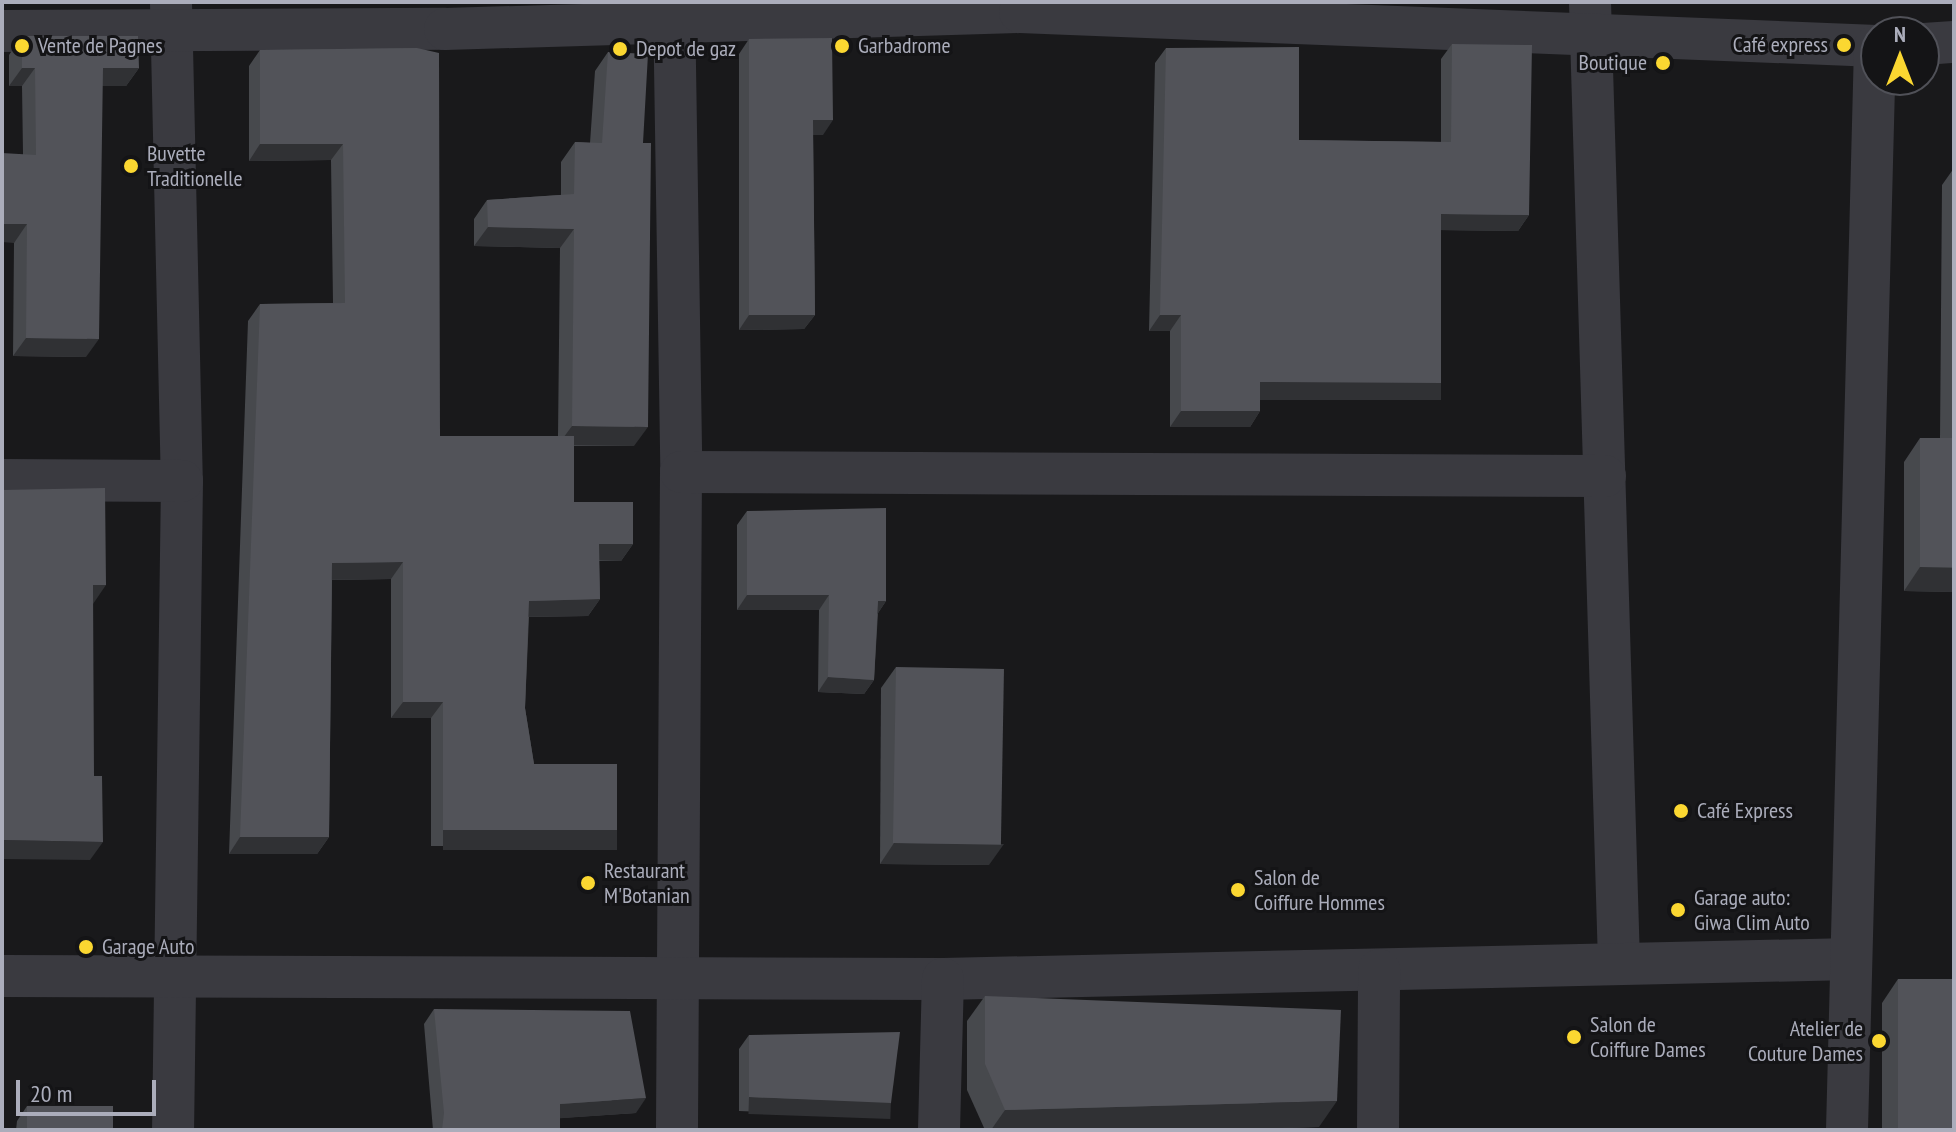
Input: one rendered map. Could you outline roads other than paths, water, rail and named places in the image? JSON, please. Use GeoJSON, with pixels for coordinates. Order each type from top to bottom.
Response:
{"type":"FeatureCollection","features":[{"type":"Feature","properties":{"kind":"street"},"geometry":{"type":"LineString","coordinates":[[2,31],[171,16],[1140,9],[1590,18],[1860,44]]}},
{"type":"Feature","properties":{"kind":"street"},"geometry":{"type":"LineString","coordinates":[[674,12],[681,472],[682,981],[677,1130]]}},
{"type":"Feature","properties":{"kind":"street"},"geometry":{"type":"LineString","coordinates":[[171,16],[182,481],[172,976],[173,1130]]}},
{"type":"Feature","properties":{"kind":"street"},"geometry":{"type":"LineString","coordinates":[[1590,18],[1619,962]]}},
{"type":"Feature","properties":{"kind":"street"},"geometry":{"type":"LineString","coordinates":[[1847,1130],[1875,96]]}},
{"type":"Feature","properties":{"kind":"street"},"geometry":{"type":"LineString","coordinates":[[681,472],[1605,476]]}},
{"type":"Feature","properties":{"kind":"street"},"geometry":{"type":"LineString","coordinates":[[2,480],[182,481]]}},
{"type":"Feature","properties":{"kind":"street"},"geometry":{"type":"LineString","coordinates":[[2,976],[682,981],[943,979],[1851,959]]}},
{"type":"Feature","properties":{"kind":"street"},"geometry":{"type":"LineString","coordinates":[[1378,1130],[1379,970]]}},
{"type":"Feature","properties":{"kind":"street"},"geometry":{"type":"LineString","coordinates":[[939,1130],[943,979]]}},
{"type":"Feature","properties":{"kind":"place","name":"Café express"},"geometry":{"type":"Point","coordinates":[1844,45]}},
{"type":"Feature","properties":{"kind":"place","name":"Vente de Pagnes"},"geometry":{"type":"Point","coordinates":[22,46]}},
{"type":"Feature","properties":{"kind":"place","name":"Garbadrome"},"geometry":{"type":"Point","coordinates":[842,46]}},
{"type":"Feature","properties":{"kind":"place","name":"Depot de gaz"},"geometry":{"type":"Point","coordinates":[620,49]}},
{"type":"Feature","properties":{"kind":"place","name":"Boutique"},"geometry":{"type":"Point","coordinates":[1663,63]}},
{"type":"Feature","properties":{"kind":"place","name":"Buvette Traditionelle"},"geometry":{"type":"Point","coordinates":[131,166]}},
{"type":"Feature","properties":{"kind":"place","name":"Café Express"},"geometry":{"type":"Point","coordinates":[1681,811]}},
{"type":"Feature","properties":{"kind":"place","name":"Restaurant M'Botanian"},"geometry":{"type":"Point","coordinates":[588,883]}},
{"type":"Feature","properties":{"kind":"place","name":"Salon de Coiffure Hommes"},"geometry":{"type":"Point","coordinates":[1238,890]}},
{"type":"Feature","properties":{"kind":"place","name":"Garage auto: Giwa Clim Auto"},"geometry":{"type":"Point","coordinates":[1678,910]}},
{"type":"Feature","properties":{"kind":"place","name":"Garage Auto"},"geometry":{"type":"Point","coordinates":[86,947]}},
{"type":"Feature","properties":{"kind":"place","name":"Salon de Coiffure Dames"},"geometry":{"type":"Point","coordinates":[1574,1037]}},
{"type":"Feature","properties":{"kind":"place","name":"Atelier de Couture Dames"},"geometry":{"type":"Point","coordinates":[1879,1041]}}]}
